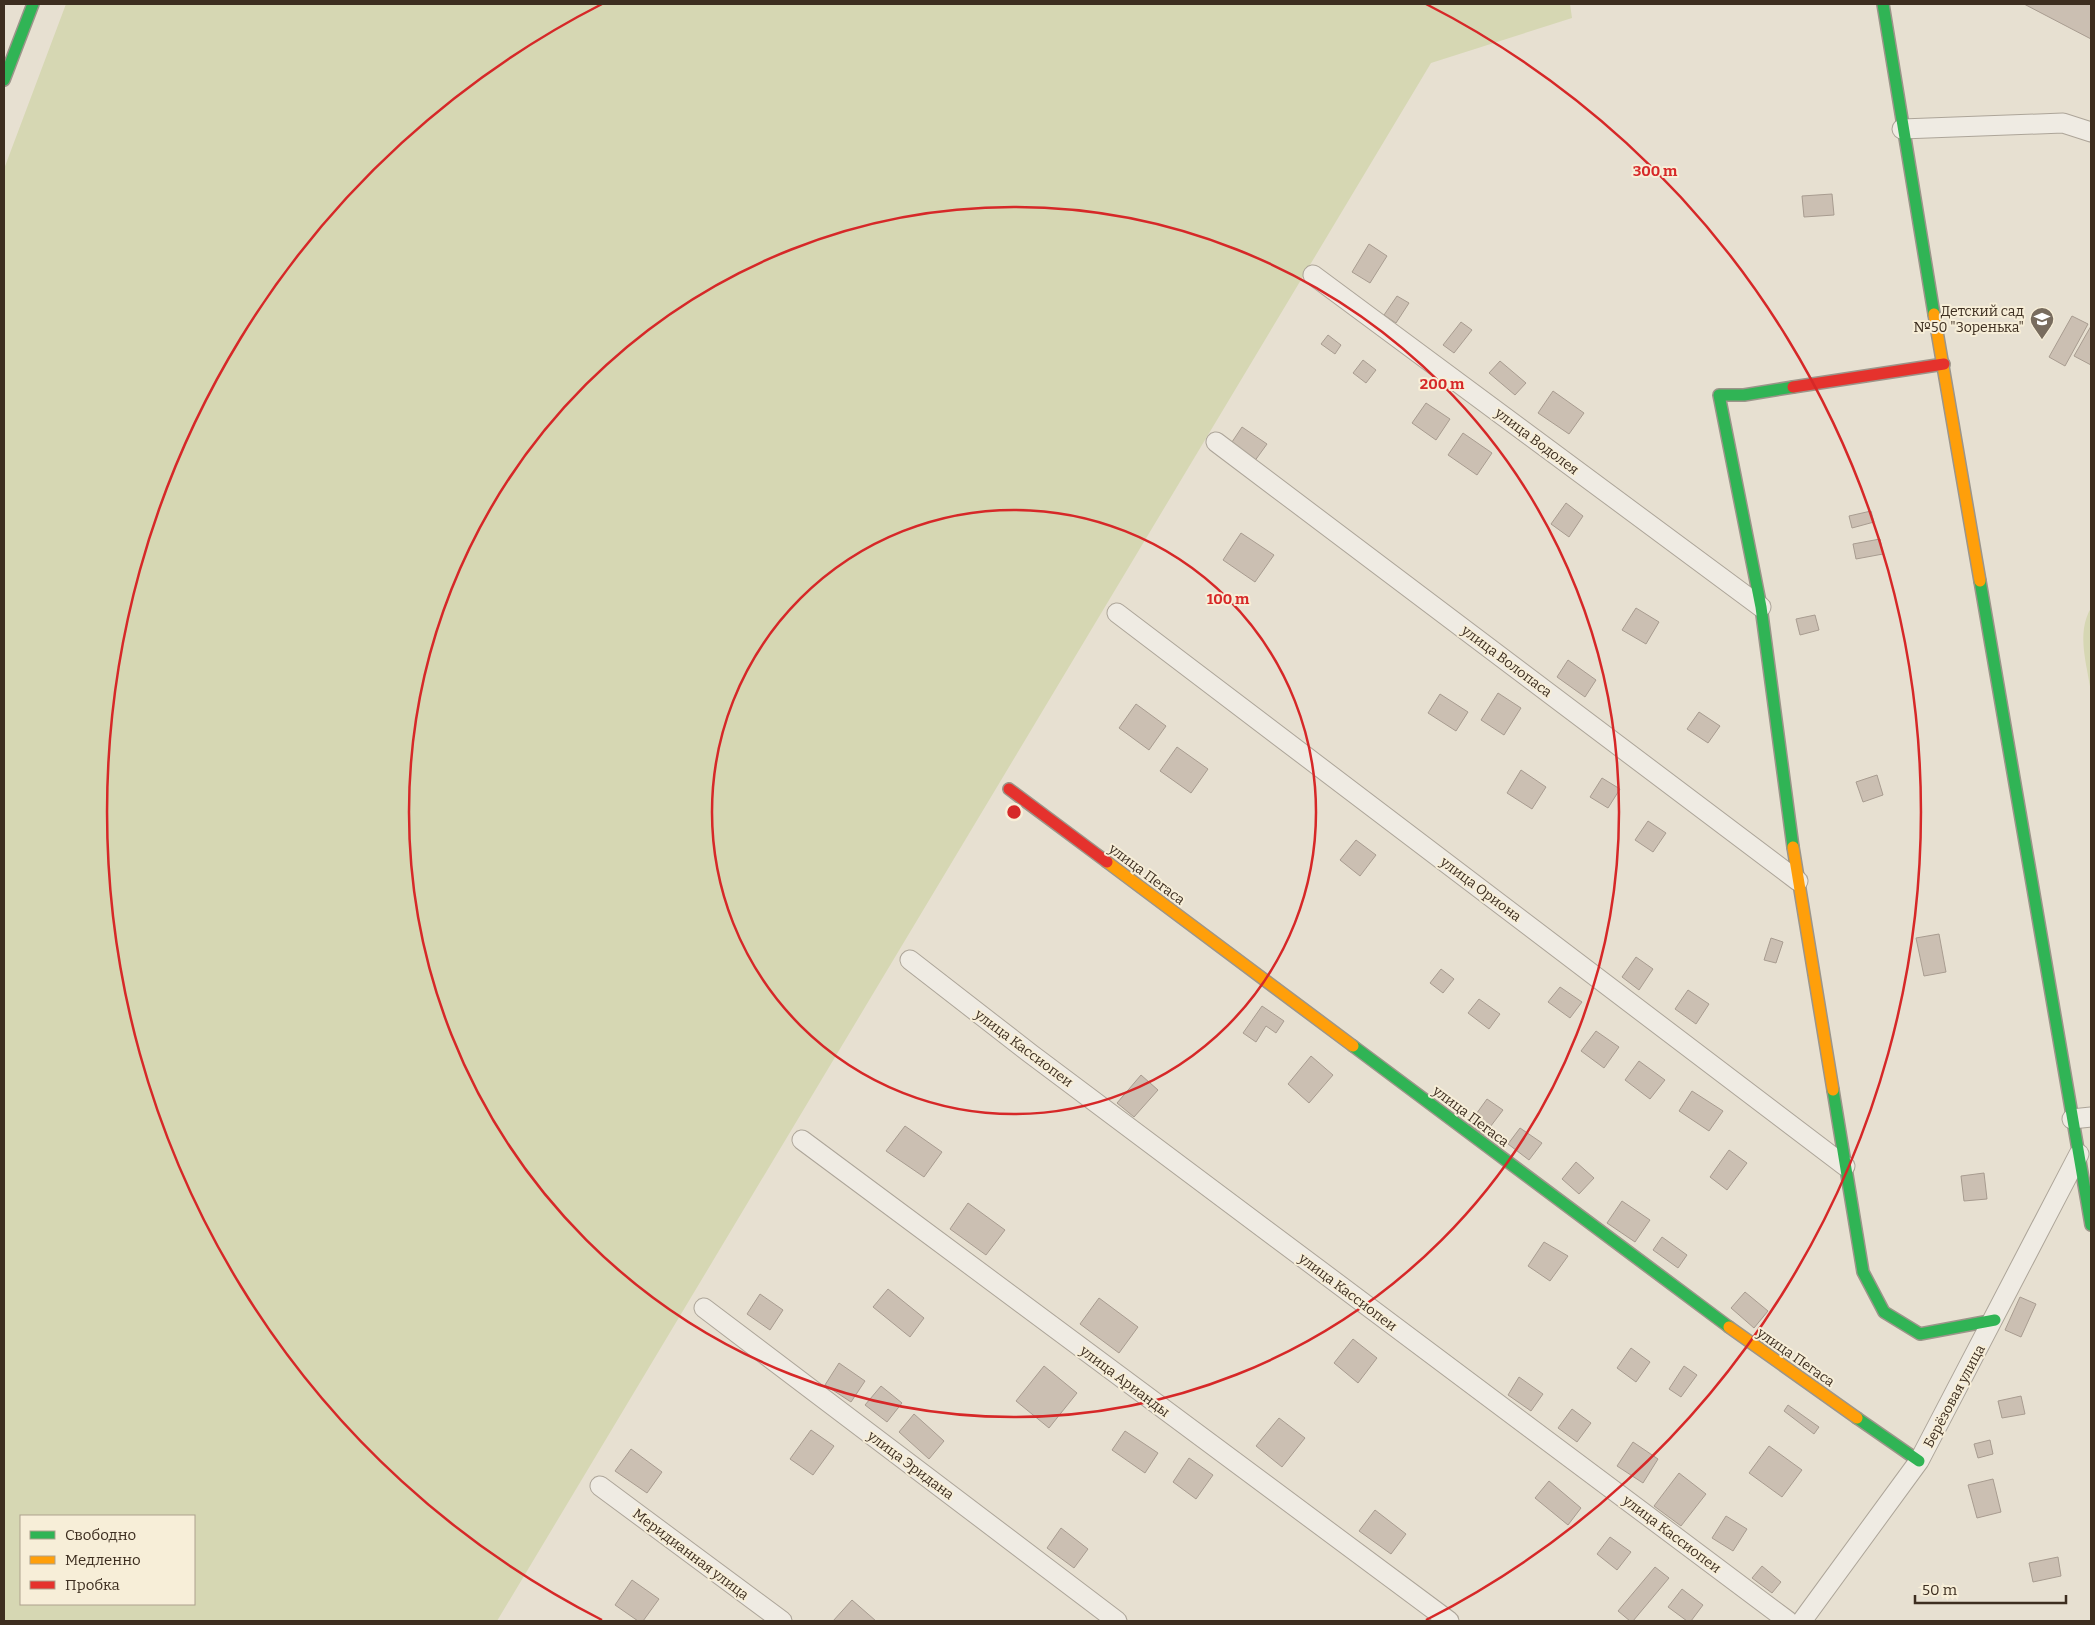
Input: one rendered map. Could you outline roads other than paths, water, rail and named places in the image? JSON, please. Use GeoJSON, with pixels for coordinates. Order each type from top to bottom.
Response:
{"type":"FeatureCollection","features":[{"type":"Feature","properties":{"kind":"street"},"geometry":{"type":"LineString","coordinates":[[4,80],[34,4]]}},
{"type":"Feature","properties":{"kind":"street"},"geometry":{"type":"LineString","coordinates":[[1882,4],[2091,1225]]}},
{"type":"Feature","properties":{"kind":"street"},"geometry":{"type":"LineString","coordinates":[[1902,129],[2063,123],[2091,132]]}},
{"type":"Feature","properties":{"kind":"street","name":"улица Водолея"},"geometry":{"type":"LineString","coordinates":[[1313,276],[1762,607]]}},
{"type":"Feature","properties":{"kind":"street"},"geometry":{"type":"LineString","coordinates":[[1944,364],[1744,395],[1719,395],[1762,607],[1798,881],[1863,1272],[1884,1312],[1920,1334],[1995,1320]]}},
{"type":"Feature","properties":{"kind":"street","name":"улица Волопаса"},"geometry":{"type":"LineString","coordinates":[[1216,442],[1798,881]]}},
{"type":"Feature","properties":{"kind":"street","name":"улица Ориона"},"geometry":{"type":"LineString","coordinates":[[1117,613],[1845,1166]]}},
{"type":"Feature","properties":{"kind":"street","name":"улица Пегаса"},"geometry":{"type":"LineString","coordinates":[[1009,789],[1757,1348],[1919,1461]]}},
{"type":"Feature","properties":{"kind":"street","name":"улица Кассиопеи"},"geometry":{"type":"LineString","coordinates":[[910,960],[1031,1054],[1788,1621]]}},
{"type":"Feature","properties":{"kind":"street"},"geometry":{"type":"LineString","coordinates":[[2072,1119],[2091,1118]]}},
{"type":"Feature","properties":{"kind":"street","name":"улица Арианды"},"geometry":{"type":"LineString","coordinates":[[802,1140],[1449,1621]]}},
{"type":"Feature","properties":{"kind":"street","name":"Берёзовая улица"},"geometry":{"type":"LineString","coordinates":[[1802,1621],[1919,1461],[1995,1320],[2079,1154]]}},
{"type":"Feature","properties":{"kind":"street","name":"улица Эридана"},"geometry":{"type":"LineString","coordinates":[[704,1308],[1118,1621]]}},
{"type":"Feature","properties":{"kind":"street","name":"Меридианная улица"},"geometry":{"type":"LineString","coordinates":[[600,1486],[782,1621]]}},
{"type":"Feature","properties":{"kind":"place","name":"Детский сад №50 \"Зоренька\""},"geometry":{"type":"Point","coordinates":[2042,340]}}]}
